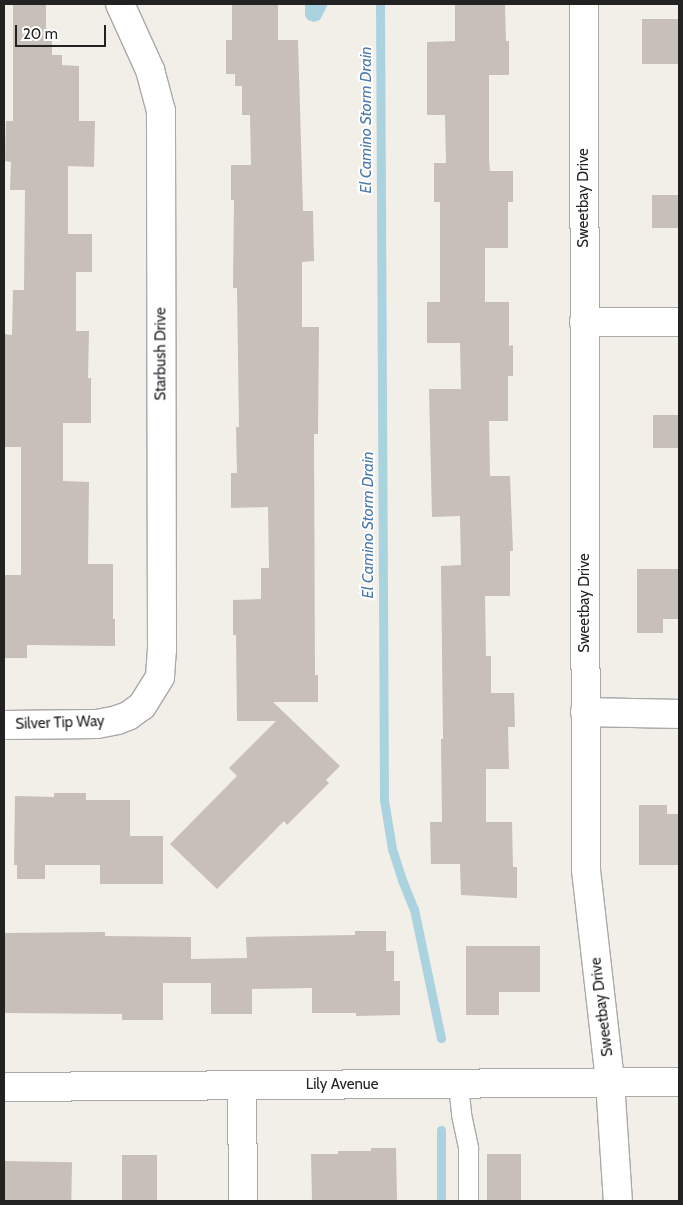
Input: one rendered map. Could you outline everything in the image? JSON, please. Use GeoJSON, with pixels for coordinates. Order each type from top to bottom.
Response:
{"type":"FeatureCollection","features":[{"type":"Feature","properties":{"kind":"street","name":"Starbush Drive"},"geometry":{"type":"LineString","coordinates":[[120,4],[150,70],[161,111],[162,650],[160,677],[142,706]]}},
{"type":"Feature","properties":{"kind":"street","name":"Sweetbay Drive"},"geometry":{"type":"LineString","coordinates":[[584,4],[586,870],[610,1082],[618,1201]]}},
{"type":"Feature","properties":{"kind":"street"},"geometry":{"type":"LineString","coordinates":[[584,322],[679,322]]}},
{"type":"Feature","properties":{"kind":"street","name":"Silver Tip Way"},"geometry":{"type":"LineString","coordinates":[[4,724],[97,724],[128,716],[142,706]]}},
{"type":"Feature","properties":{"kind":"street"},"geometry":{"type":"LineString","coordinates":[[585,712],[679,714]]}},
{"type":"Feature","properties":{"kind":"street","name":"Lily Avenue"},"geometry":{"type":"LineString","coordinates":[[4,1088],[679,1082]]}},
{"type":"Feature","properties":{"kind":"street"},"geometry":{"type":"LineString","coordinates":[[242,1085],[243,1201]]}},
{"type":"Feature","properties":{"kind":"lane"},"geometry":{"type":"LineString","coordinates":[[458,1084],[461,1114],[468,1148],[468,1201]]}},
{"type":"Feature","properties":{"kind":"water"},"geometry":{"type":"Polygon","coordinates":[[[305,4],[328,4],[320,20],[314,22],[308,20],[305,16],[305,4]]]}},
{"type":"Feature","properties":{"kind":"building"},"geometry":{"type":"Polygon","coordinates":[[[13,4],[46,4],[46,33],[52,33],[52,55],[62,55],[62,65],[79,66],[79,121],[95,121],[94,167],[68,166],[68,234],[92,234],[92,272],[76,272],[76,331],[89,331],[88,378],[91,378],[91,423],[63,423],[63,481],[89,482],[88,564],[113,564],[113,619],[115,619],[115,646],[27,645],[27,658],[4,658],[4,575],[21,575],[21,447],[4,447],[4,334],[12,335],[13,290],[24,290],[25,190],[10,190],[11,162],[5,161],[6,121],[13,121],[13,4]]]}},
{"type":"Feature","properties":{"kind":"building"},"geometry":{"type":"Polygon","coordinates":[[[232,4],[278,4],[278,40],[298,40],[303,211],[313,211],[314,261],[302,262],[302,327],[319,327],[318,434],[314,434],[315,675],[318,675],[318,702],[273,702],[340,766],[326,780],[329,783],[287,825],[284,821],[217,889],[170,844],[237,776],[229,768],[276,721],[237,721],[236,635],[233,635],[233,600],[261,599],[261,568],[269,568],[268,507],[231,508],[231,473],[237,473],[236,427],[239,427],[237,288],[233,288],[234,200],[231,200],[231,165],[251,165],[250,115],[242,115],[242,86],[235,86],[235,74],[226,74],[226,40],[232,40],[232,4]]]}},
{"type":"Feature","properties":{"kind":"building"},"geometry":{"type":"Polygon","coordinates":[[[455,4],[505,4],[506,41],[509,41],[509,75],[489,75],[489,159],[490,171],[513,171],[513,202],[508,202],[508,248],[485,248],[485,302],[509,302],[509,346],[513,345],[513,376],[508,376],[508,421],[489,421],[490,476],[510,476],[513,551],[510,551],[510,596],[485,596],[486,656],[491,656],[491,693],[514,693],[515,727],[508,727],[509,769],[486,769],[486,822],[512,822],[513,867],[517,867],[517,898],[461,895],[460,864],[431,864],[430,822],[442,822],[441,566],[461,565],[460,516],[432,517],[429,389],[461,389],[460,343],[427,343],[427,302],[440,302],[440,202],[434,202],[434,163],[446,163],[445,115],[427,115],[427,42],[455,41],[455,4]]]}},
{"type":"Feature","properties":{"kind":"building"},"geometry":{"type":"Polygon","coordinates":[[[642,19],[679,19],[679,64],[642,64],[642,19]]]}},
{"type":"Feature","properties":{"kind":"building"},"geometry":{"type":"Polygon","coordinates":[[[652,195],[679,195],[679,228],[652,228],[652,195]]]}},
{"type":"Feature","properties":{"kind":"building"},"geometry":{"type":"Polygon","coordinates":[[[653,415],[679,415],[679,448],[653,448],[653,415]]]}},
{"type":"Feature","properties":{"kind":"building"},"geometry":{"type":"Polygon","coordinates":[[[637,569],[679,569],[679,619],[663,619],[663,633],[637,633],[637,569]]]}},
{"type":"Feature","properties":{"kind":"building"},"geometry":{"type":"Polygon","coordinates":[[[54,793],[86,793],[86,800],[130,800],[130,836],[163,836],[163,884],[100,884],[100,865],[45,865],[45,879],[17,879],[17,865],[14,865],[15,796],[54,797],[54,793]]]}},
{"type":"Feature","properties":{"kind":"building"},"geometry":{"type":"Polygon","coordinates":[[[639,805],[667,805],[667,814],[679,814],[679,865],[639,865],[639,805]]]}},
{"type":"Feature","properties":{"kind":"building"},"geometry":{"type":"Polygon","coordinates":[[[355,931],[386,931],[386,951],[394,951],[394,981],[400,981],[400,1015],[356,1016],[356,1013],[312,1013],[312,988],[252,989],[252,1014],[211,1014],[211,983],[163,983],[163,1020],[122,1020],[122,1014],[4,1013],[4,933],[105,932],[105,936],[191,937],[191,959],[247,958],[246,937],[355,935],[355,931]]]}},
{"type":"Feature","properties":{"kind":"building"},"geometry":{"type":"Polygon","coordinates":[[[466,946],[540,946],[540,992],[499,992],[499,1015],[466,1015],[466,946]]]}},
{"type":"Feature","properties":{"kind":"building"},"geometry":{"type":"Polygon","coordinates":[[[371,1148],[396,1148],[397,1201],[312,1201],[311,1154],[338,1154],[338,1151],[371,1151],[371,1148]]]}},
{"type":"Feature","properties":{"kind":"building"},"geometry":{"type":"Polygon","coordinates":[[[487,1154],[521,1154],[521,1201],[487,1201],[487,1154]]]}},
{"type":"Feature","properties":{"kind":"building"},"geometry":{"type":"Polygon","coordinates":[[[122,1155],[157,1155],[157,1201],[122,1201],[122,1155]]]}},
{"type":"Feature","properties":{"kind":"building"},"geometry":{"type":"Polygon","coordinates":[[[4,1161],[72,1162],[71,1201],[4,1201],[4,1161]]]}},
{"type":"Feature","properties":{"kind":"waterway","name":"El Camino Storm Drain"},"geometry":{"type":"LineString","coordinates":[[380,4],[384,800],[392,849],[414,909],[441,1038]]}},
{"type":"Feature","properties":{"kind":"waterway","name":"El Camino Storm Drain"},"geometry":{"type":"LineString","coordinates":[[441,1130],[441,1201]]}}]}
